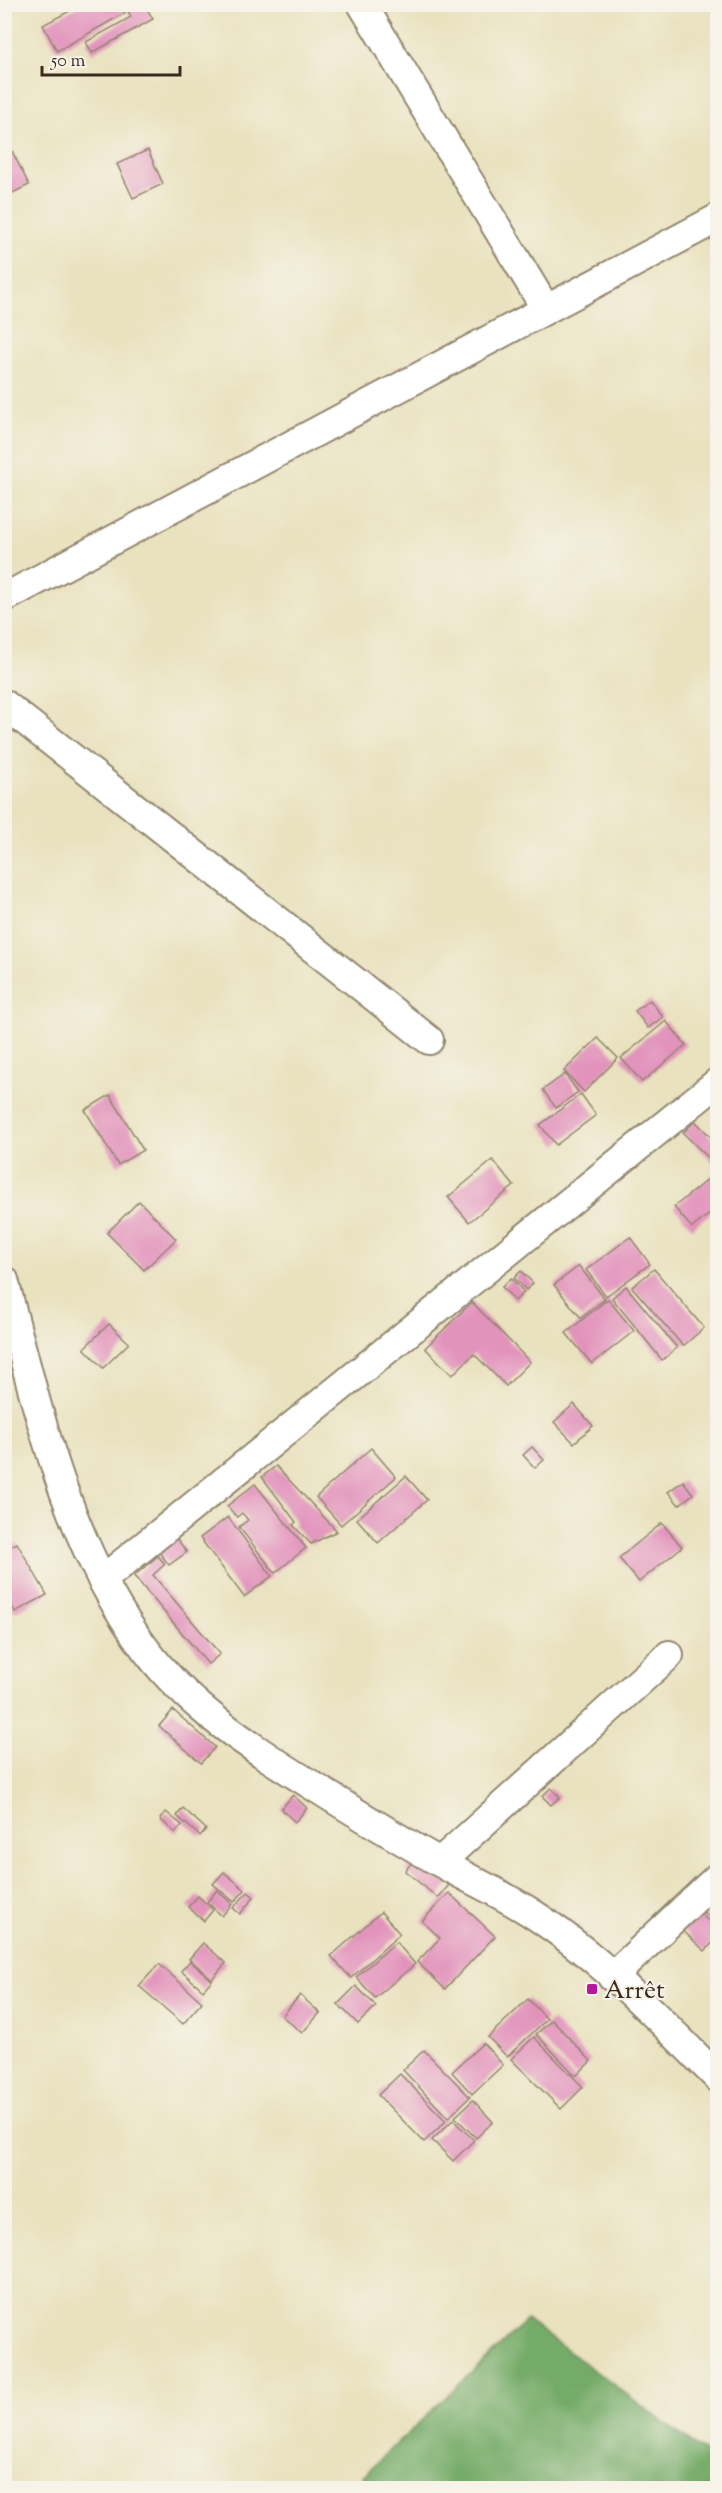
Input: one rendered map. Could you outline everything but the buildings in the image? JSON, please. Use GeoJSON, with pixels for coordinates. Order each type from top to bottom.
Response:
{"type":"FeatureCollection","features":[{"type":"Feature","properties":{"kind":"street"},"geometry":{"type":"LineString","coordinates":[[362,4],[546,309]]}},
{"type":"Feature","properties":{"kind":"street"},"geometry":{"type":"LineString","coordinates":[[4,598],[717,218]]}},
{"type":"Feature","properties":{"kind":"street"},"geometry":{"type":"LineString","coordinates":[[4,704],[429,1040]]}},
{"type":"Feature","properties":{"kind":"street"},"geometry":{"type":"LineString","coordinates":[[102,1580],[714,1091]]}},
{"type":"Feature","properties":{"kind":"street"},"geometry":{"type":"LineString","coordinates":[[4,1280],[26,1364],[63,1484],[102,1580],[123,1617],[173,1683],[222,1727],[396,1838],[533,1913],[573,1943],[612,1977],[717,2078]]}},
{"type":"Feature","properties":{"kind":"street"},"geometry":{"type":"LineString","coordinates":[[440,1862],[669,1655]]}},
{"type":"Feature","properties":{"kind":"street"},"geometry":{"type":"LineString","coordinates":[[612,1977],[717,1877]]}},
{"type":"Feature","properties":{"kind":"green space"},"geometry":{"type":"Polygon","coordinates":[[[527,2320],[717,2462],[717,2488],[369,2488],[363,2476],[527,2320]]]}},
{"type":"Feature","properties":{"kind":"place","name":"Arrêt"},"geometry":{"type":"Point","coordinates":[592,1989]}}]}
